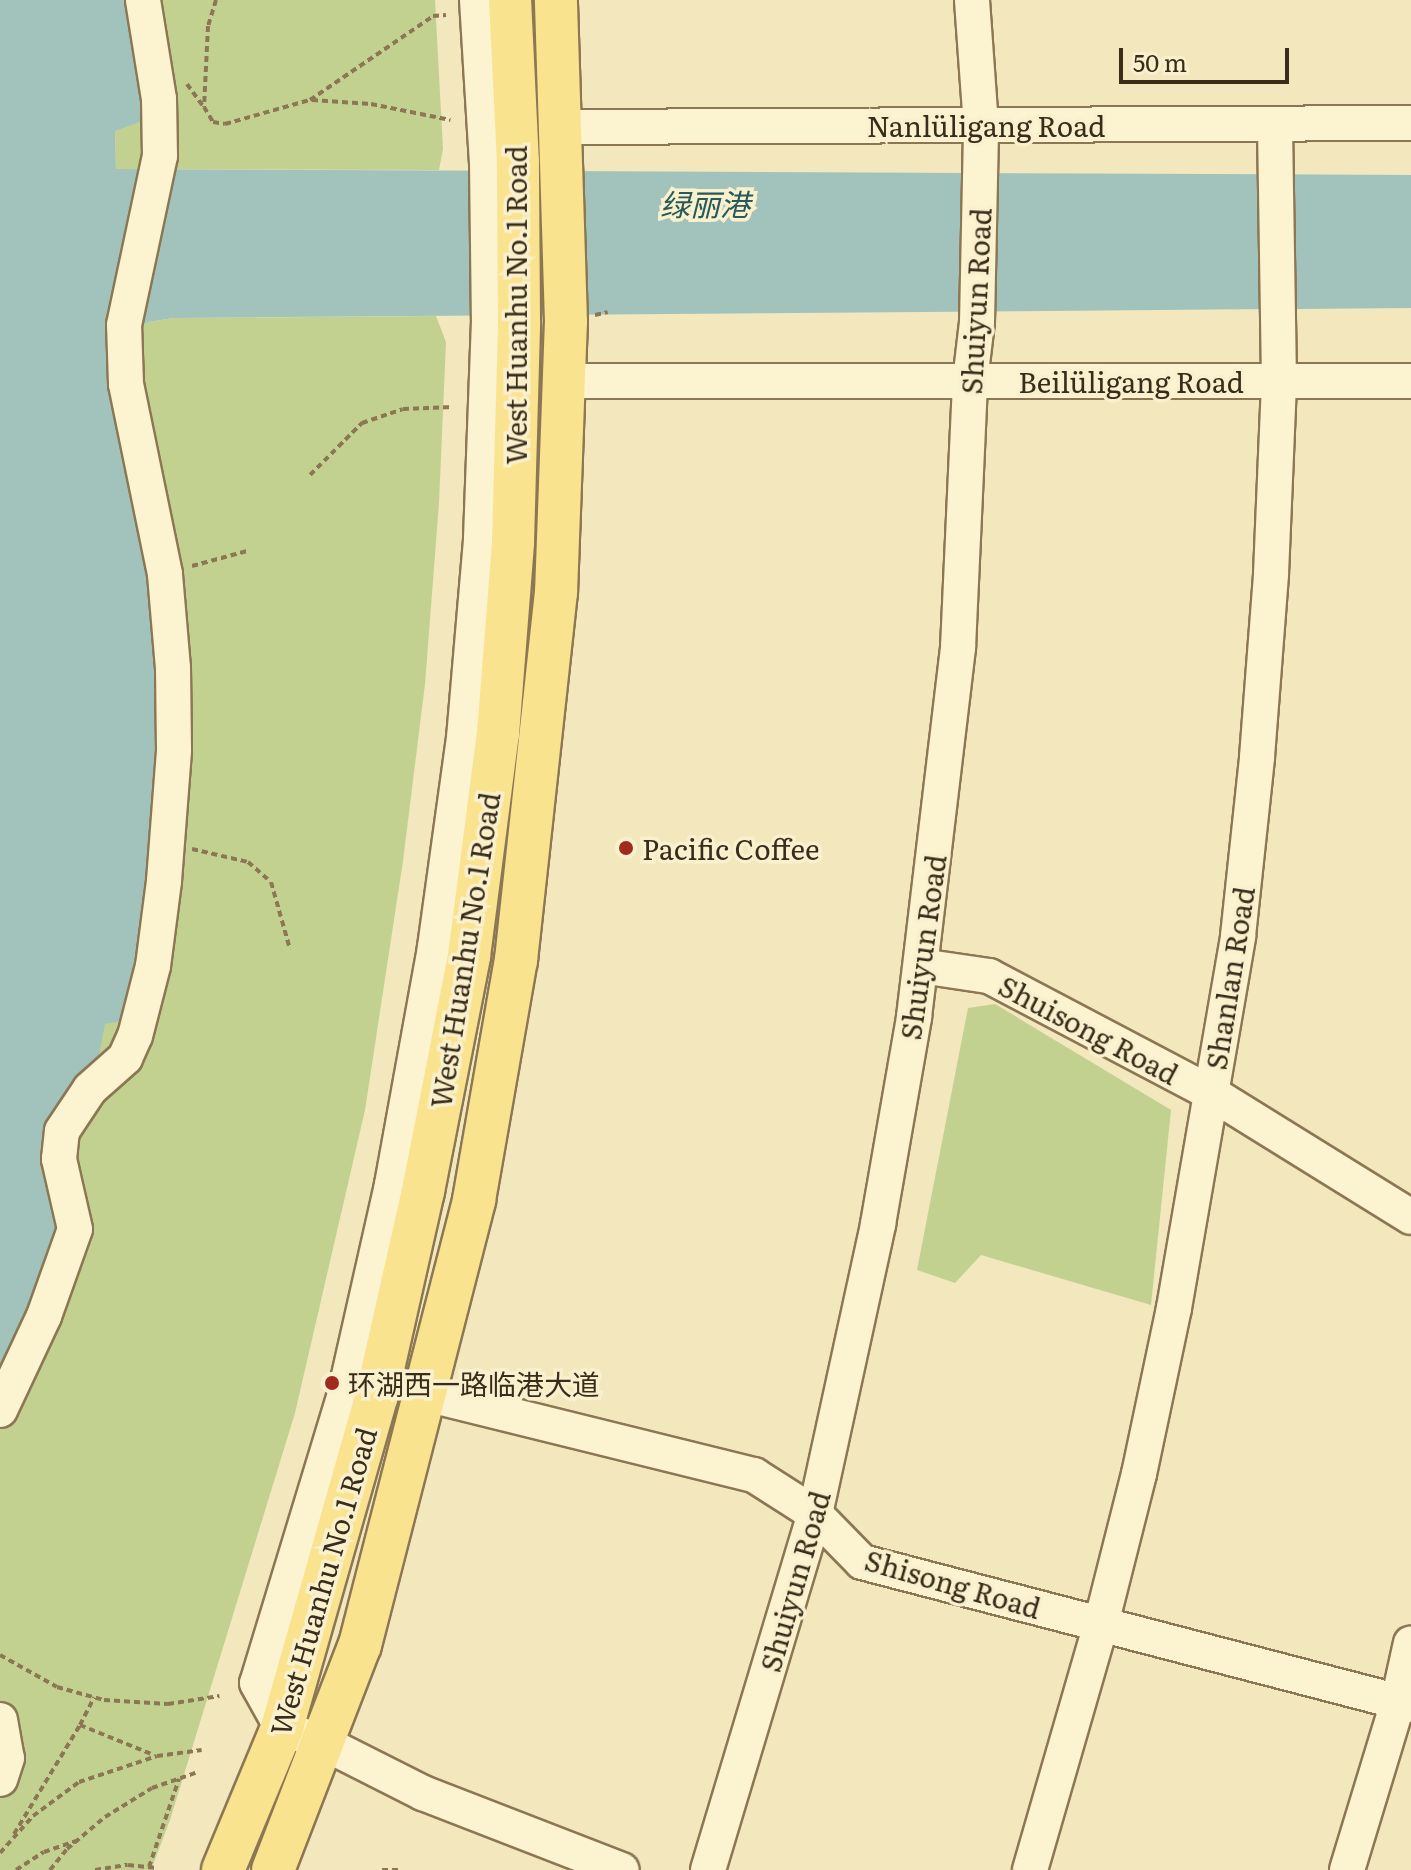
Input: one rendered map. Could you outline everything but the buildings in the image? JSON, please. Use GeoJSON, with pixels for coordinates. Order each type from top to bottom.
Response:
{"type":"FeatureCollection","features":[{"type":"Feature","properties":{"kind":"main road","name":"West Huanhu No.1 Road"},"geometry":{"type":"LineString","coordinates":[[223,1870],[282,1728],[377,1395],[423,1191],[469,956],[500,705],[513,542],[504,321],[502,163],[510,0]]}},
{"type":"Feature","properties":{"kind":"main road","name":"West Huanhu No.1 Road"},"geometry":{"type":"LineString","coordinates":[[273,1870],[360,1645],[474,1200],[516,960],[556,593],[566,322],[563,146],[556,0]]}},
{"type":"Feature","properties":{"kind":"street"},"geometry":{"type":"LineString","coordinates":[[0,1410],[44,1316],[75,1229],[59,1159],[62,1131],[90,1089],[125,1058],[135,1036],[153,966],[167,844],[174,750],[173,668],[165,574],[126,384],[124,325],[160,156],[159,99],[143,0]]}},
{"type":"Feature","properties":{"kind":"street"},"geometry":{"type":"LineString","coordinates":[[477,0],[502,163]]}},
{"type":"Feature","properties":{"kind":"street","name":"Shuiyun Road"},"geometry":{"type":"LineString","coordinates":[[708,1870],[815,1514],[878,1224],[921,966],[958,648],[970,381],[977,322],[981,126],[972,0]]}},
{"type":"Feature","properties":{"kind":"street","name":"Nanlüligang Road"},"geometry":{"type":"LineString","coordinates":[[563,146],[981,126],[1411,123]]}},
{"type":"Feature","properties":{"kind":"street","name":"Shanlan Road"},"geometry":{"type":"LineString","coordinates":[[1030,1870],[1101,1624],[1139,1474],[1174,1308],[1238,936],[1257,757],[1279,381],[1275,124]]}},
{"type":"Feature","properties":{"kind":"street","name":"Beilüligang Road"},"geometry":{"type":"LineString","coordinates":[[564,381],[1411,381]]}},
{"type":"Feature","properties":{"kind":"street","name":"Shuisong Road"},"geometry":{"type":"LineString","coordinates":[[921,966],[989,976],[1211,1093],[1411,1217]]}},
{"type":"Feature","properties":{"kind":"street","name":"Shisong Road"},"geometry":{"type":"LineString","coordinates":[[426,1394],[754,1475],[815,1514],[862,1562],[1404,1703]]}},
{"type":"Feature","properties":{"kind":"street"},"geometry":{"type":"LineString","coordinates":[[1347,1870],[1404,1703],[1411,1643]]}},
{"type":"Feature","properties":{"kind":"street"},"geometry":{"type":"LineString","coordinates":[[0,1720],[7,1758],[0,1779]]}},
{"type":"Feature","properties":{"kind":"street"},"geometry":{"type":"LineString","coordinates":[[282,1728],[324,1743],[423,1793],[622,1870]]}},
{"type":"Feature","properties":{"kind":"path"},"geometry":{"type":"LineString","coordinates":[[216,0],[208,26],[204,107],[213,122],[225,124],[310,100],[433,16],[446,15]]}},
{"type":"Feature","properties":{"kind":"path"},"geometry":{"type":"LineString","coordinates":[[310,100],[371,104],[450,120]]}},
{"type":"Feature","properties":{"kind":"path"},"geometry":{"type":"LineString","coordinates":[[310,475],[362,423],[403,409],[453,407]]}},
{"type":"Feature","properties":{"kind":"path"},"geometry":{"type":"LineString","coordinates":[[165,574],[247,551]]}},
{"type":"Feature","properties":{"kind":"path"},"geometry":{"type":"LineString","coordinates":[[167,844],[248,862],[271,882],[290,949]]}},
{"type":"Feature","properties":{"kind":"path"},"geometry":{"type":"LineString","coordinates":[[0,1655],[57,1687],[94,1697],[168,1704],[219,1696]]}},
{"type":"Feature","properties":{"kind":"path"},"geometry":{"type":"LineString","coordinates":[[7,1845],[94,1697]]}},
{"type":"Feature","properties":{"kind":"path"},"geometry":{"type":"LineString","coordinates":[[80,1725],[157,1756]]}},
{"type":"Feature","properties":{"kind":"path"},"geometry":{"type":"LineString","coordinates":[[0,1853],[33,1816],[79,1782],[157,1756],[202,1750]]}},
{"type":"Feature","properties":{"kind":"path"},"geometry":{"type":"LineString","coordinates":[[50,1870],[105,1817],[152,1788],[195,1773]]}},
{"type":"Feature","properties":{"kind":"path"},"geometry":{"type":"LineString","coordinates":[[149,1867],[179,1779]]}},
{"type":"Feature","properties":{"kind":"path"},"geometry":{"type":"LineString","coordinates":[[16,1870],[44,1852],[78,1840]]}},
{"type":"Feature","properties":{"kind":"path"},"geometry":{"type":"LineString","coordinates":[[95,1870],[128,1865],[157,1868]]}},
{"type":"Feature","properties":{"kind":"path"},"geometry":{"type":"LineString","coordinates":[[382,1870],[398,1870]]}},
{"type":"Feature","properties":{"kind":"green space"},"geometry":{"type":"Polygon","coordinates":[[[132,0],[435,0],[443,149],[439,170],[116,169],[115,130],[151,118],[132,0]]]}},
{"type":"Feature","properties":{"kind":"green space"},"geometry":{"type":"Polygon","coordinates":[[[436,316],[446,342],[439,503],[425,684],[403,861],[365,1110],[295,1413],[170,1820],[151,1870],[0,1870],[0,1379],[53,1207],[45,1183],[42,1154],[51,1121],[76,1085],[130,334],[148,322],[174,318],[436,316]]]}},
{"type":"Feature","properties":{"kind":"green space"},"geometry":{"type":"Polygon","coordinates":[[[995,1004],[1171,1110],[1151,1305],[981,1255],[955,1283],[917,1270],[968,1008],[995,1004]]]}},
{"type":"Feature","properties":{"kind":"water","name":"绿丽港"},"geometry":{"type":"Polygon","coordinates":[[[0,0],[132,0],[151,118],[115,131],[116,169],[1411,175],[1411,308],[174,318],[148,322],[130,334],[153,575],[162,754],[149,908],[127,1020],[105,1024],[96,1071],[62,1101],[51,1121],[42,1154],[45,1183],[62,1226],[0,1379],[0,0]]]}},
{"type":"Feature","properties":{"kind":"place","name":"Pacific Coffee"},"geometry":{"type":"Point","coordinates":[626,848]}},
{"type":"Feature","properties":{"kind":"place","name":"环湖西一路临港大道"},"geometry":{"type":"Point","coordinates":[332,1383]}}]}
